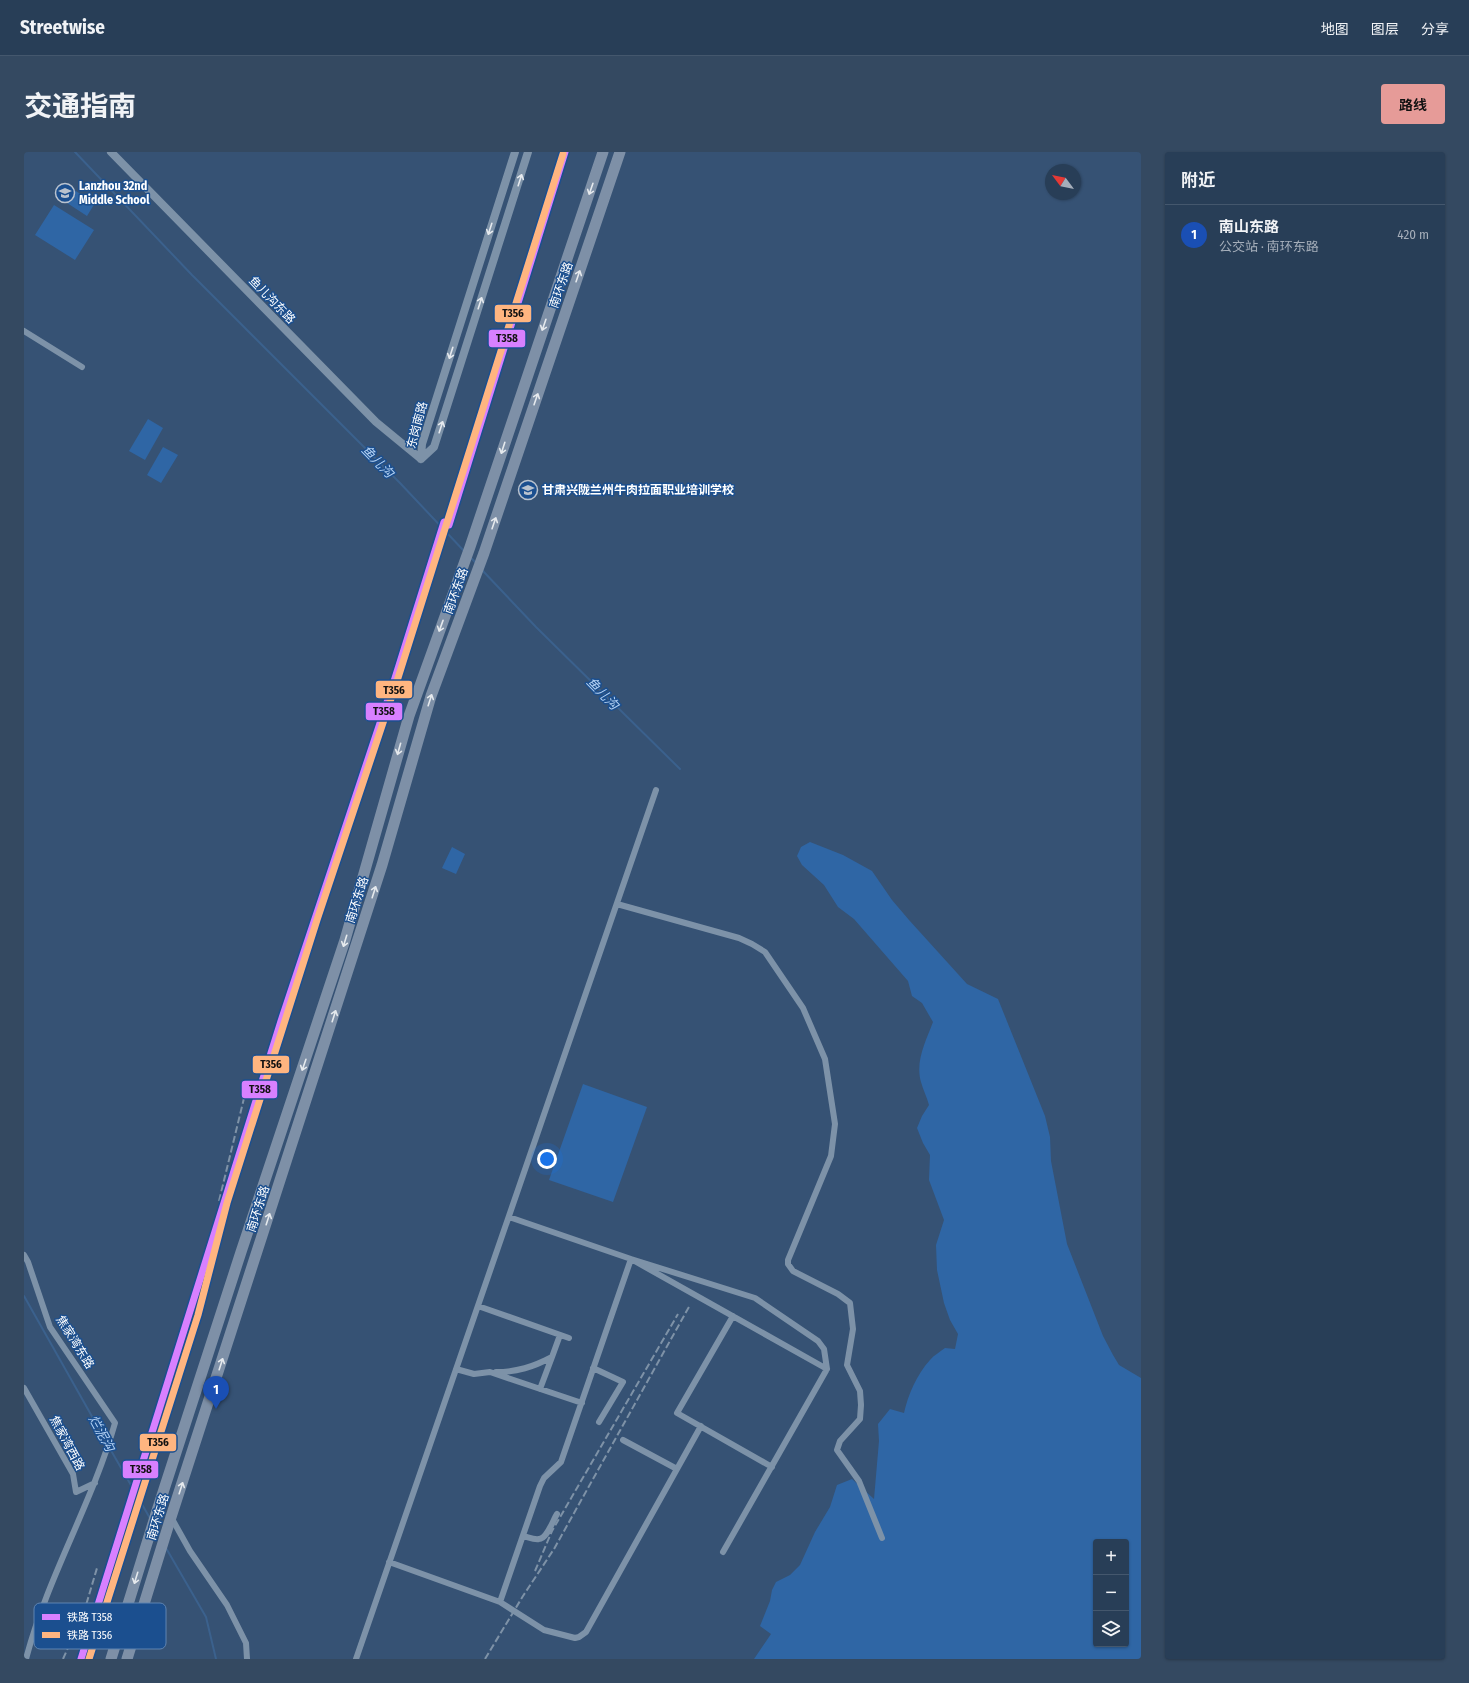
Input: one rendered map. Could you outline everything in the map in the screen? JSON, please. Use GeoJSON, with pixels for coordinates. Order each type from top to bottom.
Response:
{"type":"FeatureCollection","features":[{"type":"Feature","properties":{"kind":"highway","name":"南环东路"},"geometry":{"type":"LineString","coordinates":[[129,1603],[241,1252],[345,940],[409,716],[470,547],[604,152]]}},
{"type":"Feature","properties":{"kind":"highway","name":"南环东路"},"geometry":{"type":"LineString","coordinates":[[145,1603],[380,872],[431,696],[482,559],[620,152]]}},
{"type":"Feature","properties":{"kind":"highway"},"geometry":{"type":"LineString","coordinates":[[409,716],[424,721]]}},
{"type":"Feature","properties":{"kind":"highway","name":"南环东路"},"geometry":{"type":"LineString","coordinates":[[111,1659],[114,1649]]}},
{"type":"Feature","properties":{"kind":"highway","name":"南环东路"},"geometry":{"type":"LineString","coordinates":[[127,1659],[130,1649]]}},
{"type":"Feature","properties":{"kind":"street","name":"鱼儿沟东路"},"geometry":{"type":"LineString","coordinates":[[111,152],[376,422],[421,459]]}},
{"type":"Feature","properties":{"kind":"street","name":"东岗南路"},"geometry":{"type":"LineString","coordinates":[[421,459],[422,444],[515,152]]}},
{"type":"Feature","properties":{"kind":"street","name":"东岗南路"},"geometry":{"type":"LineString","coordinates":[[421,459],[434,447],[528,152]]}},
{"type":"Feature","properties":{"kind":"street"},"geometry":{"type":"LineString","coordinates":[[24,331],[82,367]]}},
{"type":"Feature","properties":{"kind":"street"},"geometry":{"type":"LineString","coordinates":[[356,1659],[656,790]]}},
{"type":"Feature","properties":{"kind":"street"},"geometry":{"type":"LineString","coordinates":[[617,904],[738,938],[765,952],[803,1008],[823,1053],[836,1124],[831,1156],[788,1260],[790,1268],[793,1271],[838,1294],[850,1303],[852,1329],[847,1365],[860,1391],[860,1419],[840,1441],[837,1450],[859,1481],[882,1538]]}},
{"type":"Feature","properties":{"kind":"street"},"geometry":{"type":"LineString","coordinates":[[509,1217],[631,1259],[755,1298],[818,1341],[824,1349],[827,1369],[723,1552]]}},
{"type":"Feature","properties":{"kind":"street","name":"焦家湾东路"},"geometry":{"type":"LineString","coordinates":[[24,1255],[28,1262],[50,1327],[115,1423],[94,1483]]}},
{"type":"Feature","properties":{"kind":"street"},"geometry":{"type":"LineString","coordinates":[[631,1259],[827,1369]]}},
{"type":"Feature","properties":{"kind":"street"},"geometry":{"type":"LineString","coordinates":[[500,1602],[544,1478],[561,1462],[631,1259]]}},
{"type":"Feature","properties":{"kind":"street"},"geometry":{"type":"LineString","coordinates":[[478,1306],[569,1338]]}},
{"type":"Feature","properties":{"kind":"street"},"geometry":{"type":"LineString","coordinates":[[733,1316],[678,1413],[772,1466]]}},
{"type":"Feature","properties":{"kind":"street"},"geometry":{"type":"LineString","coordinates":[[540,1389],[560,1335]]}},
{"type":"Feature","properties":{"kind":"street"},"geometry":{"type":"LineString","coordinates":[[456,1369],[474,1374],[511,1372],[532,1367],[552,1357]]}},
{"type":"Feature","properties":{"kind":"street"},"geometry":{"type":"LineString","coordinates":[[594,1368],[623,1382],[599,1422]]}},
{"type":"Feature","properties":{"kind":"street"},"geometry":{"type":"LineString","coordinates":[[490,1372],[582,1403]]}},
{"type":"Feature","properties":{"kind":"street","name":"焦家湾西路"},"geometry":{"type":"LineString","coordinates":[[24,1388],[73,1474],[76,1492],[94,1483]]}},
{"type":"Feature","properties":{"kind":"street"},"geometry":{"type":"LineString","coordinates":[[390,1562],[500,1602],[544,1630],[575,1638],[583,1636],[701,1426]]}},
{"type":"Feature","properties":{"kind":"street"},"geometry":{"type":"LineString","coordinates":[[622,1440],[677,1470]]}},
{"type":"Feature","properties":{"kind":"street"},"geometry":{"type":"LineString","coordinates":[[44,1603],[94,1483]]}},
{"type":"Feature","properties":{"kind":"street"},"geometry":{"type":"LineString","coordinates":[[523,1536],[537,1539],[544,1537],[557,1514]]}},
{"type":"Feature","properties":{"kind":"street"},"geometry":{"type":"LineString","coordinates":[[170,1521],[226,1605],[246,1643],[247,1659]]}},
{"type":"Feature","properties":{"kind":"street"},"geometry":{"type":"LineString","coordinates":[[26,1659],[34,1628]]}},
{"type":"Feature","properties":{"kind":"shaded area"},"geometry":{"type":"Polygon","coordinates":[[[71,188],[95,203],[87,216],[64,201],[71,188]]]}},
{"type":"Feature","properties":{"kind":"shaded area"},"geometry":{"type":"Polygon","coordinates":[[[54,205],[94,230],[75,260],[35,235],[54,205]]]}},
{"type":"Feature","properties":{"kind":"shaded area"},"geometry":{"type":"Polygon","coordinates":[[[148,419],[163,428],[145,460],[129,451],[148,419]]]}},
{"type":"Feature","properties":{"kind":"shaded area"},"geometry":{"type":"Polygon","coordinates":[[[163,447],[178,455],[161,483],[147,475],[163,447]]]}},
{"type":"Feature","properties":{"kind":"shaded area"},"geometry":{"type":"Polygon","coordinates":[[[810,842],[843,855],[872,871],[892,900],[967,984],[998,999],[1045,1116],[1050,1137],[1051,1161],[1067,1244],[1103,1336],[1113,1355],[1119,1365],[1141,1378],[1141,1659],[754,1659],[771,1634],[760,1626],[776,1582],[790,1575],[800,1565],[815,1532],[830,1507],[837,1485],[852,1479],[874,1499],[879,1441],[878,1424],[890,1409],[904,1413],[917,1378],[925,1366],[935,1355],[945,1348],[955,1349],[958,1334],[950,1320],[944,1303],[937,1270],[936,1245],[944,1220],[929,1180],[930,1155],[917,1128],[929,1105],[921,1082],[919,1066],[922,1051],[933,1022],[922,1003],[912,996],[908,981],[854,919],[838,907],[824,885],[802,865],[797,856],[801,847],[810,842]]]}},
{"type":"Feature","properties":{"kind":"shaded area"},"geometry":{"type":"Polygon","coordinates":[[[452,847],[465,854],[456,874],[442,868],[452,847]]]}},
{"type":"Feature","properties":{"kind":"shaded area"},"geometry":{"type":"Polygon","coordinates":[[[583,1084],[647,1107],[613,1202],[549,1180],[583,1084]]]}},
{"type":"Feature","properties":{"kind":"waterway","name":"鱼儿沟"},"geometry":{"type":"LineString","coordinates":[[75,152],[192,275],[400,483],[464,551]]}},
{"type":"Feature","properties":{"kind":"waterway","name":"鱼儿沟"},"geometry":{"type":"LineString","coordinates":[[470,557],[477,564]]}},
{"type":"Feature","properties":{"kind":"waterway","name":"鱼儿沟"},"geometry":{"type":"LineString","coordinates":[[482,570],[536,627],[680,769]]}},
{"type":"Feature","properties":{"kind":"waterway","name":"烂泥沟"},"geometry":{"type":"LineString","coordinates":[[24,1296],[107,1443]]}},
{"type":"Feature","properties":{"kind":"waterway","name":"烂泥沟"},"geometry":{"type":"LineString","coordinates":[[109,1447],[151,1520]]}},
{"type":"Feature","properties":{"kind":"waterway","name":"烂泥沟"},"geometry":{"type":"LineString","coordinates":[[156,1529],[160,1537]]}},
{"type":"Feature","properties":{"kind":"waterway","name":"烂泥沟"},"geometry":{"type":"LineString","coordinates":[[166,1548],[206,1617],[216,1659]]}},
{"type":"Feature","properties":{"kind":"railway"},"geometry":{"type":"LineString","coordinates":[[219,1201],[246,1090]]}},
{"type":"Feature","properties":{"kind":"railway"},"geometry":{"type":"LineString","coordinates":[[485,1659],[523,1596],[554,1549],[690,1305]]}},
{"type":"Feature","properties":{"kind":"railway"},"geometry":{"type":"LineString","coordinates":[[535,1571],[552,1531],[678,1314]]}},
{"type":"Feature","properties":{"kind":"railway"},"geometry":{"type":"LineString","coordinates":[[105,1603],[131,1520]]}},
{"type":"Feature","properties":{"kind":"railway"},"geometry":{"type":"LineString","coordinates":[[87,1603],[97,1568]]}},
{"type":"Feature","properties":{"kind":"railway"},"geometry":{"type":"LineString","coordinates":[[63,1659],[67,1649]]}},
{"type":"Feature","properties":{"kind":"railway"},"geometry":{"type":"LineString","coordinates":[[87,1659],[90,1649]]}},
{"type":"Feature","properties":{"kind":"rail line","name":"T358"},"geometry":{"type":"LineString","coordinates":[[449,525],[565,152]]}},
{"type":"Feature","properties":{"kind":"rail line","name":"T356"},"geometry":{"type":"LineString","coordinates":[[107,1603],[198,1315],[227,1203],[317,920],[398,678],[563,154]]}},
{"type":"Feature","properties":{"kind":"rail line","name":"T358"},"geometry":{"type":"LineString","coordinates":[[99,1603],[281,1021],[395,678],[444,522]]}},
{"type":"Feature","properties":{"kind":"rail line","name":"T358"},"geometry":{"type":"LineString","coordinates":[[81,1659],[84,1649]]}},
{"type":"Feature","properties":{"kind":"rail line","name":"T356"},"geometry":{"type":"LineString","coordinates":[[89,1659],[92,1649]]}},
{"type":"Feature","properties":{"kind":"place","name":"Lanzhou 32nd Middle School"},"geometry":{"type":"Point","coordinates":[65,193]}},
{"type":"Feature","properties":{"kind":"place","name":"甘肃兴陇兰州牛肉拉面职业培训学校"},"geometry":{"type":"Point","coordinates":[528,490]}},
{"type":"Feature","properties":{"kind":"place","name":"南山东路"},"geometry":{"type":"Point","coordinates":[216,1409]}}]}
